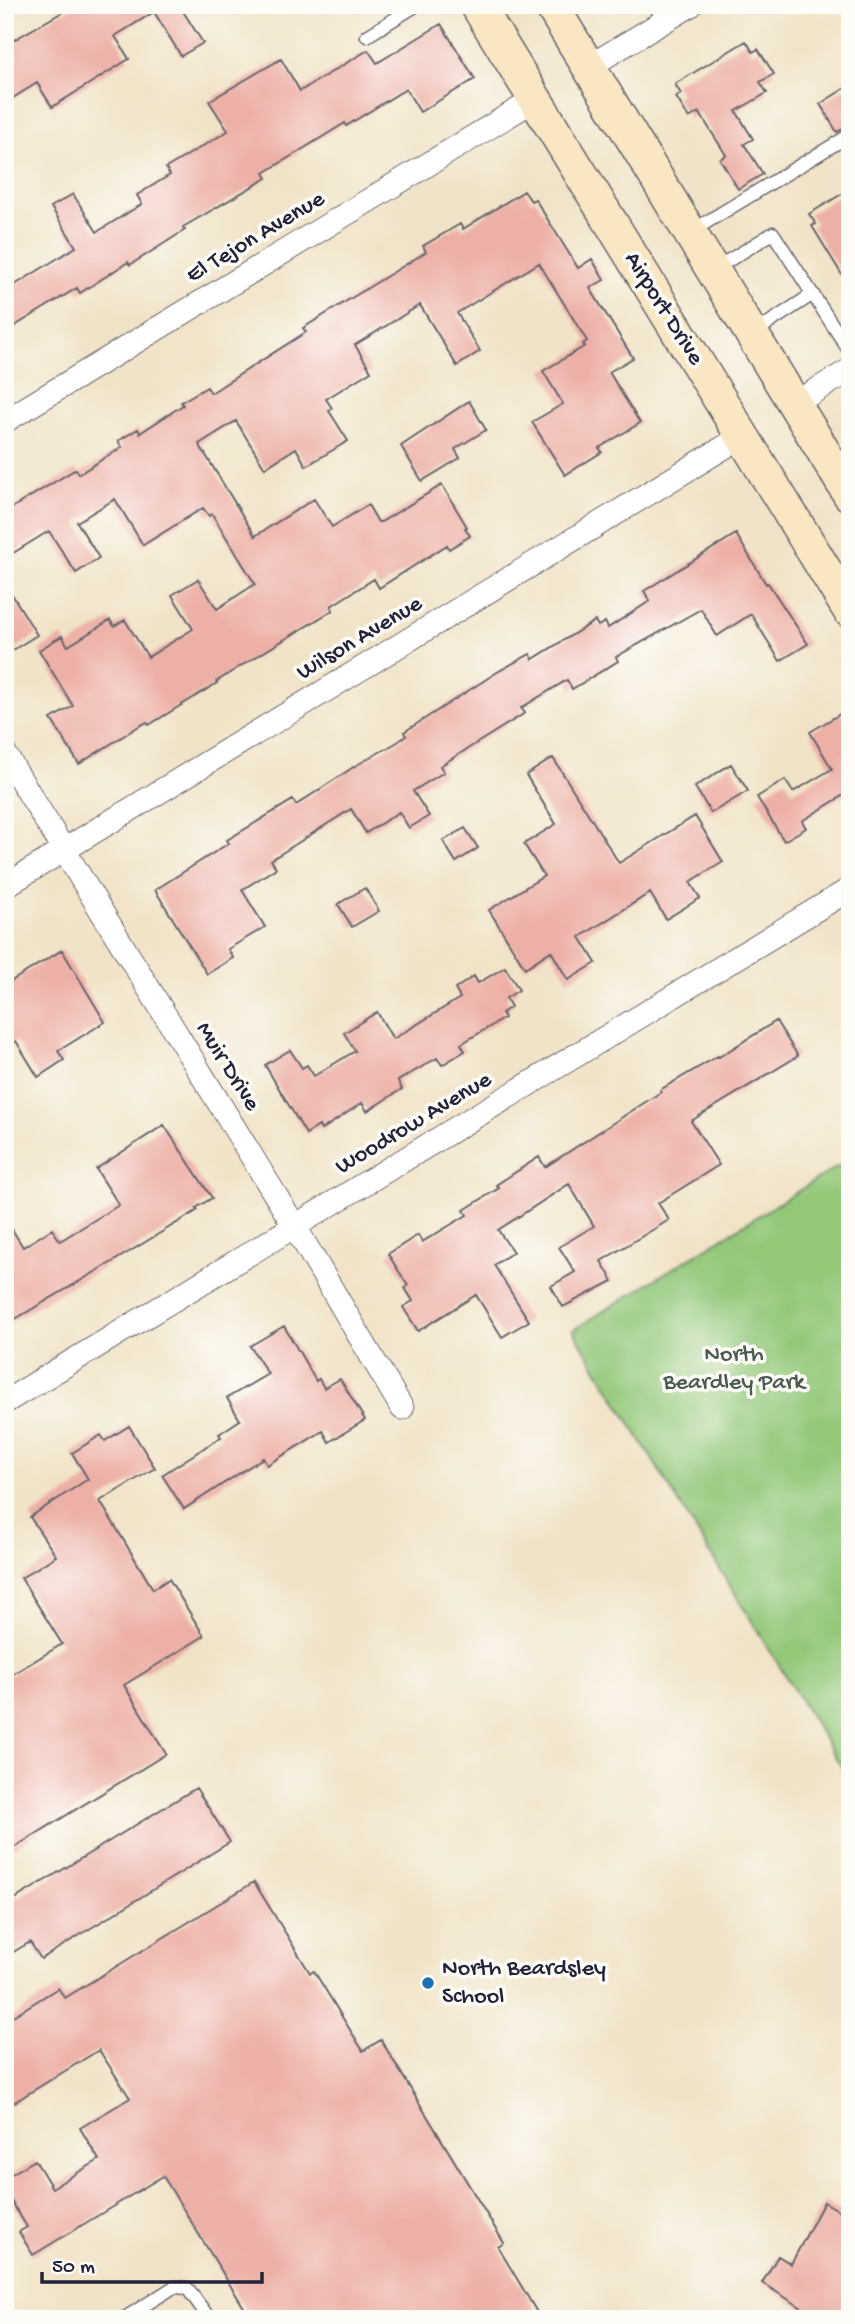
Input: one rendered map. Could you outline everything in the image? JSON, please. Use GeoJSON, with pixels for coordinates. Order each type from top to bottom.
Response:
{"type":"FeatureCollection","features":[{"type":"Feature","properties":{"kind":"main road","name":"Airport Drive"},"geometry":{"type":"LineString","coordinates":[[477,5],[850,611]]}},
{"type":"Feature","properties":{"kind":"main road"},"geometry":{"type":"LineString","coordinates":[[551,5],[850,495]]}},
{"type":"Feature","properties":{"kind":"street"},"geometry":{"type":"LineString","coordinates":[[589,67],[660,13],[691,5]]}},
{"type":"Feature","properties":{"kind":"street","name":"El Tejon Avenue"},"geometry":{"type":"LineString","coordinates":[[5,421],[534,100]]}},
{"type":"Feature","properties":{"kind":"street"},"geometry":{"type":"LineString","coordinates":[[793,404],[850,370]]}},
{"type":"Feature","properties":{"kind":"street","name":"Wilson Avenue"},"geometry":{"type":"LineString","coordinates":[[5,886],[741,437]]}},
{"type":"Feature","properties":{"kind":"street","name":"Muir Drive"},"geometry":{"type":"LineString","coordinates":[[5,754],[295,1227],[402,1408]]}},
{"type":"Feature","properties":{"kind":"street","name":"Woodrow Avenue"},"geometry":{"type":"LineString","coordinates":[[5,1402],[850,889]]}},
{"type":"Feature","properties":{"kind":"lane"},"geometry":{"type":"LineString","coordinates":[[367,36],[417,5]]}},
{"type":"Feature","properties":{"kind":"lane"},"geometry":{"type":"LineString","coordinates":[[689,233],[850,135]]}},
{"type":"Feature","properties":{"kind":"lane"},"geometry":{"type":"LineString","coordinates":[[712,271],[773,233],[850,352]]}},
{"type":"Feature","properties":{"kind":"lane"},"geometry":{"type":"LineString","coordinates":[[751,335],[813,294]]}},
{"type":"Feature","properties":{"kind":"lane"},"geometry":{"type":"LineString","coordinates":[[124,2319],[174,2287],[187,2288],[210,2319]]}},
{"type":"Feature","properties":{"kind":"green space","name":"North Beardley Park"},"geometry":{"type":"Polygon","coordinates":[[[850,1159],[850,1781],[573,1330],[850,1159]]]}},
{"type":"Feature","properties":{"kind":"building"},"geometry":{"type":"Polygon","coordinates":[[[75,5],[179,5],[203,43],[181,56],[154,12],[115,36],[129,59],[52,107],[37,83],[5,103],[5,45],[75,5]]]}},
{"type":"Feature","properties":{"kind":"building"},"geometry":{"type":"Polygon","coordinates":[[[441,24],[475,79],[420,112],[406,89],[264,173],[267,178],[183,227],[185,230],[130,265],[128,262],[80,293],[77,288],[5,332],[5,291],[76,247],[51,207],[73,194],[97,232],[142,204],[137,195],[170,175],[166,168],[228,131],[209,101],[281,59],[300,91],[368,50],[377,63],[441,24]]]}},
{"type":"Feature","properties":{"kind":"building"},"geometry":{"type":"Polygon","coordinates":[[[746,41],[753,52],[758,49],[774,74],[760,82],[767,93],[736,111],[753,139],[744,144],[763,174],[738,189],[720,159],[726,155],[699,112],[689,118],[676,97],[681,94],[675,84],[746,41]]]}},
{"type":"Feature","properties":{"kind":"building"},"geometry":{"type":"Polygon","coordinates":[[[850,85],[850,126],[837,132],[820,104],[850,85]]]}},
{"type":"Feature","properties":{"kind":"building"},"geometry":{"type":"Polygon","coordinates":[[[850,189],[850,288],[812,226],[816,224],[809,214],[850,189]]]}},
{"type":"Feature","properties":{"kind":"building"},"geometry":{"type":"Polygon","coordinates":[[[524,191],[531,201],[535,199],[578,268],[592,259],[604,280],[590,288],[633,358],[609,372],[640,423],[599,448],[602,452],[565,475],[532,422],[563,404],[543,371],[585,346],[583,344],[587,341],[539,263],[457,313],[480,351],[457,366],[420,305],[355,345],[371,371],[326,399],[332,408],[329,411],[348,441],[306,466],[296,448],[265,468],[236,421],[199,444],[255,536],[314,499],[332,527],[368,505],[378,522],[381,522],[442,485],[470,536],[449,549],[447,545],[379,588],[374,579],[331,606],[333,610],[217,683],[149,725],[147,722],[139,726],[79,764],[51,719],[73,706],[39,650],[62,636],[68,646],[110,620],[114,626],[125,620],[148,657],[193,629],[172,595],[198,579],[217,609],[255,584],[212,514],[209,516],[203,508],[143,545],[115,499],[77,522],[99,558],[76,573],[49,531],[5,558],[5,512],[76,469],[79,474],[122,447],[118,441],[138,429],[140,433],[183,405],[181,402],[207,387],[211,393],[306,332],[303,328],[426,252],[423,246],[460,224],[463,229],[524,191]]]}},
{"type":"Feature","properties":{"kind":"building"},"geometry":{"type":"Polygon","coordinates":[[[469,401],[486,430],[455,449],[460,458],[422,481],[401,446],[469,401]]]}},
{"type":"Feature","properties":{"kind":"building"},"geometry":{"type":"Polygon","coordinates":[[[736,534],[766,584],[768,583],[808,644],[780,661],[751,614],[717,636],[701,609],[616,657],[618,661],[572,689],[567,680],[521,708],[525,713],[440,766],[444,772],[413,791],[429,816],[409,828],[399,812],[366,833],[351,809],[271,860],[276,868],[242,890],[265,927],[228,949],[233,958],[207,974],[155,890],[229,843],[227,840],[293,800],[296,805],[396,743],[406,736],[404,732],[499,671],[530,654],[533,659],[595,621],[598,626],[605,622],[608,628],[650,601],[644,591],[736,534]]]}},
{"type":"Feature","properties":{"kind":"building"},"geometry":{"type":"Polygon","coordinates":[[[5,583],[37,635],[5,655],[5,583]]]}},
{"type":"Feature","properties":{"kind":"building"},"geometry":{"type":"Polygon","coordinates":[[[850,708],[850,798],[847,793],[802,821],[806,828],[784,841],[757,797],[785,780],[793,792],[832,769],[810,732],[850,708]]]}},
{"type":"Feature","properties":{"kind":"building"},"geometry":{"type":"Polygon","coordinates":[[[553,758],[619,863],[695,816],[723,862],[690,882],[700,898],[666,919],[650,893],[580,937],[596,963],[568,980],[551,951],[525,968],[489,910],[544,876],[524,844],[556,824],[526,775],[553,758]]]}},
{"type":"Feature","properties":{"kind":"building"},"geometry":{"type":"Polygon","coordinates":[[[731,764],[748,791],[711,813],[695,787],[731,764]]]}},
{"type":"Feature","properties":{"kind":"building"},"geometry":{"type":"Polygon","coordinates":[[[465,828],[478,848],[456,862],[443,841],[465,828]]]}},
{"type":"Feature","properties":{"kind":"building"},"geometry":{"type":"Polygon","coordinates":[[[365,888],[379,911],[352,927],[338,904],[365,888]]]}},
{"type":"Feature","properties":{"kind":"building"},"geometry":{"type":"Polygon","coordinates":[[[62,950],[105,1022],[58,1051],[64,1060],[38,1077],[16,1041],[5,1047],[5,985],[62,950]]]}},
{"type":"Feature","properties":{"kind":"building"},"geometry":{"type":"Polygon","coordinates":[[[505,967],[519,990],[506,998],[511,1007],[502,1013],[504,1018],[461,1044],[465,1051],[442,1065],[437,1058],[398,1081],[402,1089],[367,1111],[362,1103],[321,1130],[319,1126],[306,1134],[265,1065],[290,1050],[302,1068],[307,1065],[314,1076],[355,1051],[344,1033],[377,1012],[393,1039],[460,998],[455,989],[474,976],[478,983],[505,967]]]}},
{"type":"Feature","properties":{"kind":"building"},"geometry":{"type":"Polygon","coordinates":[[[776,1021],[798,1056],[691,1121],[719,1165],[658,1203],[669,1220],[601,1261],[613,1281],[563,1307],[551,1286],[575,1272],[559,1247],[594,1226],[569,1184],[498,1230],[513,1252],[494,1265],[529,1321],[502,1337],[476,1295],[418,1331],[403,1307],[413,1301],[405,1288],[408,1286],[388,1254],[418,1235],[422,1242],[467,1215],[464,1210],[499,1188],[496,1185],[539,1157],[545,1167],[661,1092],[660,1090],[776,1021]]]}},
{"type":"Feature","properties":{"kind":"building"},"geometry":{"type":"Polygon","coordinates":[[[164,1125],[212,1198],[196,1208],[198,1210],[5,1325],[5,1218],[23,1247],[52,1229],[60,1241],[119,1205],[96,1169],[164,1125]]]}},
{"type":"Feature","properties":{"kind":"building"},"geometry":{"type":"Polygon","coordinates":[[[284,1326],[316,1381],[319,1379],[324,1388],[340,1379],[365,1420],[329,1442],[323,1431],[267,1465],[263,1458],[184,1509],[162,1475],[221,1437],[219,1434],[240,1420],[227,1398],[268,1374],[250,1346],[284,1326]]]}},
{"type":"Feature","properties":{"kind":"building"},"geometry":{"type":"Polygon","coordinates":[[[129,1426],[155,1468],[100,1501],[153,1589],[169,1579],[204,1636],[124,1685],[166,1754],[5,1853],[5,1679],[62,1644],[21,1578],[56,1556],[30,1517],[88,1479],[72,1453],[101,1435],[105,1441],[129,1426]]]}},
{"type":"Feature","properties":{"kind":"building"},"geometry":{"type":"Polygon","coordinates":[[[196,1788],[230,1842],[41,1959],[30,1942],[5,1957],[5,1905],[196,1788]]]}},
{"type":"Feature","properties":{"kind":"building"},"geometry":{"type":"Polygon","coordinates":[[[254,1882],[310,1973],[314,1971],[363,2051],[381,2040],[504,2243],[498,2247],[541,2319],[251,2319],[163,2176],[33,2255],[19,2232],[27,2227],[5,2191],[5,2178],[35,2160],[52,2188],[99,2160],[80,2128],[130,2098],[99,2050],[5,2108],[5,2021],[58,1988],[65,1998],[254,1882]]]}},
{"type":"Feature","properties":{"kind":"building"},"geometry":{"type":"Polygon","coordinates":[[[824,2202],[850,2217],[850,2319],[820,2319],[762,2283],[778,2256],[791,2264],[824,2202]]]}},
{"type":"Feature","properties":{"kind":"place","name":"North Beardsley School"},"geometry":{"type":"Point","coordinates":[428,1983]}}]}
